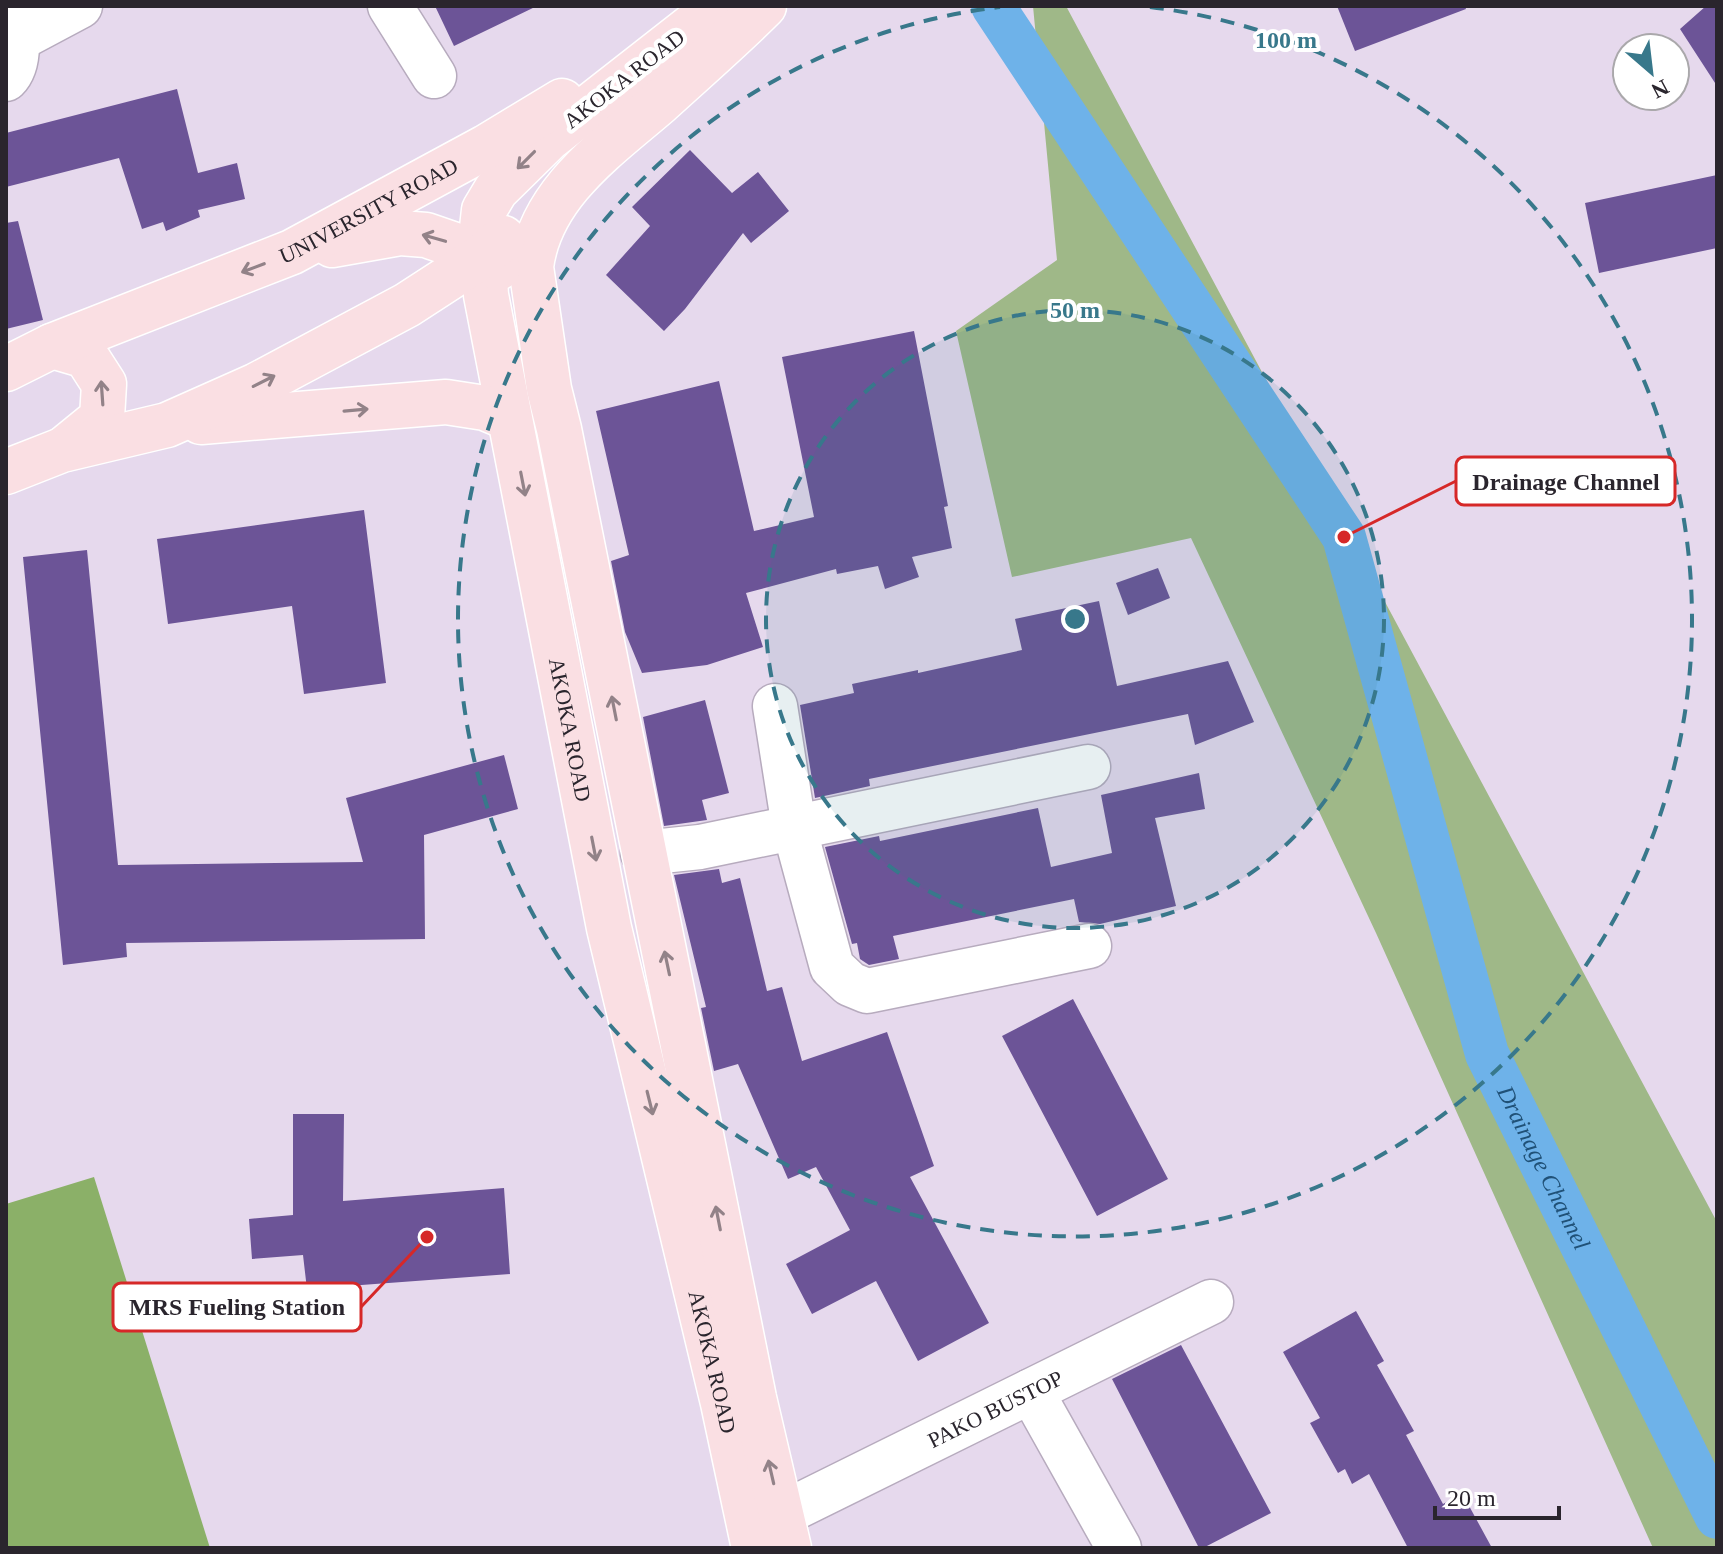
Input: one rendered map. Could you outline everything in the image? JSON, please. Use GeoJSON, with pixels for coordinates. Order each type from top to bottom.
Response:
{"type":"FeatureCollection","features":[{"type":"Feature","properties":{"kind":"main road"},"geometry":{"type":"LineString","coordinates":[[167,425],[257,385],[407,305],[484,255],[764,6]]}},
{"type":"Feature","properties":{"kind":"main road","name":"UNIVERSITY ROAD"},"geometry":{"type":"LineString","coordinates":[[6,369],[52,346],[292,252],[486,147],[714,8]]}},
{"type":"Feature","properties":{"kind":"main road","name":"AKOKA ROAD"},"geometry":{"type":"LineString","coordinates":[[714,8],[548,139],[496,190],[484,210],[482,228],[486,295],[609,928],[723,1403],[774,1537]]}},
{"type":"Feature","properties":{"kind":"main road"},"geometry":{"type":"LineString","coordinates":[[577,174],[542,223],[531,267],[549,389],[754,1398],[774,1537]]}},
{"type":"Feature","properties":{"kind":"main road"},"geometry":{"type":"LineString","coordinates":[[292,252],[400,233],[426,235],[484,255],[512,281],[538,315]]}},
{"type":"Feature","properties":{"kind":"main road"},"geometry":{"type":"LineString","coordinates":[[52,346],[86,356],[104,384],[102,418],[62,450]]}},
{"type":"Feature","properties":{"kind":"main road"},"geometry":{"type":"LineString","coordinates":[[6,472],[62,450],[167,425],[446,402],[485,408],[509,418]]}},
{"type":"Feature","properties":{"kind":"street"},"geometry":{"type":"LineString","coordinates":[[12,42],[80,6]]}},
{"type":"Feature","properties":{"kind":"street"},"geometry":{"type":"LineString","coordinates":[[390,6],[434,76]]}},
{"type":"Feature","properties":{"kind":"street"},"geometry":{"type":"LineString","coordinates":[[775,706],[794,827],[832,967],[850,984],[867,991],[1089,946]]}},
{"type":"Feature","properties":{"kind":"street"},"geometry":{"type":"LineString","coordinates":[[643,853],[700,847],[1088,767]]}},
{"type":"Feature","properties":{"kind":"street","name":"PAKO BUSTOP"},"geometry":{"type":"LineString","coordinates":[[774,1537],[1031,1391],[1211,1302]]}},
{"type":"Feature","properties":{"kind":"street"},"geometry":{"type":"LineString","coordinates":[[1031,1391],[1119,1548]]}},
{"type":"Feature","properties":{"kind":"green space"},"geometry":{"type":"Polygon","coordinates":[[[1033,6],[1066,6],[1717,1222],[1717,1548],[1653,1548],[1376,933],[1191,538],[1012,577],[956,331],[1057,260],[1033,6]]]}},
{"type":"Feature","properties":{"kind":"green space"},"geometry":{"type":"Polygon","coordinates":[[[94,1177],[210,1548],[6,1548],[6,1204],[94,1177]]]}},
{"type":"Feature","properties":{"kind":"building"},"geometry":{"type":"Polygon","coordinates":[[[435,6],[537,6],[454,46],[435,6]]]}},
{"type":"Feature","properties":{"kind":"building"},"geometry":{"type":"Polygon","coordinates":[[[1337,6],[1465,6],[1466,9],[1355,51],[1337,6]]]}},
{"type":"Feature","properties":{"kind":"building"},"geometry":{"type":"Polygon","coordinates":[[[1706,6],[1717,6],[1717,86],[1691,46],[1691,32],[1680,29],[1706,6]]]}},
{"type":"Feature","properties":{"kind":"building"},"geometry":{"type":"Polygon","coordinates":[[[177,89],[198,173],[237,163],[245,199],[198,210],[200,217],[166,231],[163,222],[142,229],[119,158],[6,187],[6,133],[177,89]]]}},
{"type":"Feature","properties":{"kind":"building"},"geometry":{"type":"Polygon","coordinates":[[[690,150],[732,193],[758,172],[789,211],[751,243],[743,233],[685,309],[664,331],[606,275],[650,226],[632,207],[690,150]]]}},
{"type":"Feature","properties":{"kind":"building"},"geometry":{"type":"Polygon","coordinates":[[[1717,175],[1717,248],[1599,273],[1585,203],[1717,175]]]}},
{"type":"Feature","properties":{"kind":"building"},"geometry":{"type":"Polygon","coordinates":[[[18,221],[43,320],[6,329],[6,223],[18,221]]]}},
{"type":"Feature","properties":{"kind":"building"},"geometry":{"type":"Polygon","coordinates":[[[914,331],[948,506],[944,507],[952,548],[912,557],[919,577],[885,589],[878,566],[837,574],[836,569],[746,593],[763,647],[707,665],[642,673],[625,632],[611,561],[629,555],[596,411],[719,381],[754,531],[814,517],[782,357],[914,331]]]}},
{"type":"Feature","properties":{"kind":"building"},"geometry":{"type":"Polygon","coordinates":[[[364,510],[386,683],[304,694],[292,606],[168,624],[157,539],[364,510]]]}},
{"type":"Feature","properties":{"kind":"building"},"geometry":{"type":"Polygon","coordinates":[[[87,550],[118,865],[363,862],[346,798],[504,755],[518,809],[424,835],[425,939],[126,943],[127,957],[63,965],[23,557],[87,550]]]}},
{"type":"Feature","properties":{"kind":"building"},"geometry":{"type":"Polygon","coordinates":[[[1158,568],[1170,598],[1128,615],[1116,583],[1158,568]]]}},
{"type":"Feature","properties":{"kind":"building"},"geometry":{"type":"Polygon","coordinates":[[[1099,601],[1117,686],[1228,661],[1254,722],[1195,745],[1188,714],[869,779],[870,786],[815,798],[800,705],[854,693],[852,684],[1022,650],[1015,619],[1099,601]]]}},
{"type":"Feature","properties":{"kind":"building"},"geometry":{"type":"Polygon","coordinates":[[[705,700],[729,793],[702,800],[707,820],[664,826],[643,717],[705,700]]]}},
{"type":"Feature","properties":{"kind":"building"},"geometry":{"type":"Polygon","coordinates":[[[1199,773],[1205,809],[1155,818],[1176,906],[1100,924],[1079,922],[1074,899],[893,936],[899,959],[869,965],[860,959],[857,943],[852,944],[825,847],[879,836],[880,841],[1038,808],[1051,867],[1112,853],[1101,795],[1199,773]]]}},
{"type":"Feature","properties":{"kind":"building"},"geometry":{"type":"Polygon","coordinates":[[[719,869],[722,883],[740,878],[767,991],[782,987],[802,1061],[887,1032],[934,1166],[910,1177],[989,1323],[918,1361],[876,1281],[812,1314],[786,1264],[850,1230],[816,1167],[788,1179],[738,1064],[714,1071],[701,1008],[706,1007],[674,875],[719,869]]]}},
{"type":"Feature","properties":{"kind":"building"},"geometry":{"type":"Polygon","coordinates":[[[1073,999],[1168,1179],[1097,1216],[1002,1036],[1073,999]]]}},
{"type":"Feature","properties":{"kind":"building"},"geometry":{"type":"Polygon","coordinates":[[[293,1114],[344,1114],[343,1201],[504,1188],[510,1274],[348,1286],[349,1294],[308,1298],[303,1255],[252,1259],[249,1219],[293,1215],[293,1114]]]}},
{"type":"Feature","properties":{"kind":"building"},"geometry":{"type":"Polygon","coordinates":[[[1356,1311],[1384,1361],[1377,1365],[1414,1431],[1406,1435],[1443,1504],[1462,1493],[1492,1548],[1408,1548],[1369,1474],[1352,1484],[1345,1469],[1338,1473],[1310,1423],[1320,1418],[1283,1352],[1356,1311]]]}},
{"type":"Feature","properties":{"kind":"building"},"geometry":{"type":"Polygon","coordinates":[[[1181,1345],[1271,1513],[1203,1548],[1199,1548],[1112,1379],[1181,1345]]]}},
{"type":"Feature","properties":{"kind":"waterway","name":"Drainage Channel"},"geometry":{"type":"LineString","coordinates":[[993,6],[1344,537],[1487,1054],[1717,1517]]}},
{"type":"Feature","properties":{"kind":"place","name":"Drainage Channel"},"geometry":{"type":"Point","coordinates":[1344,537]}},
{"type":"Feature","properties":{"kind":"place","name":"MRS Fueling Station"},"geometry":{"type":"Point","coordinates":[427,1237]}}]}
